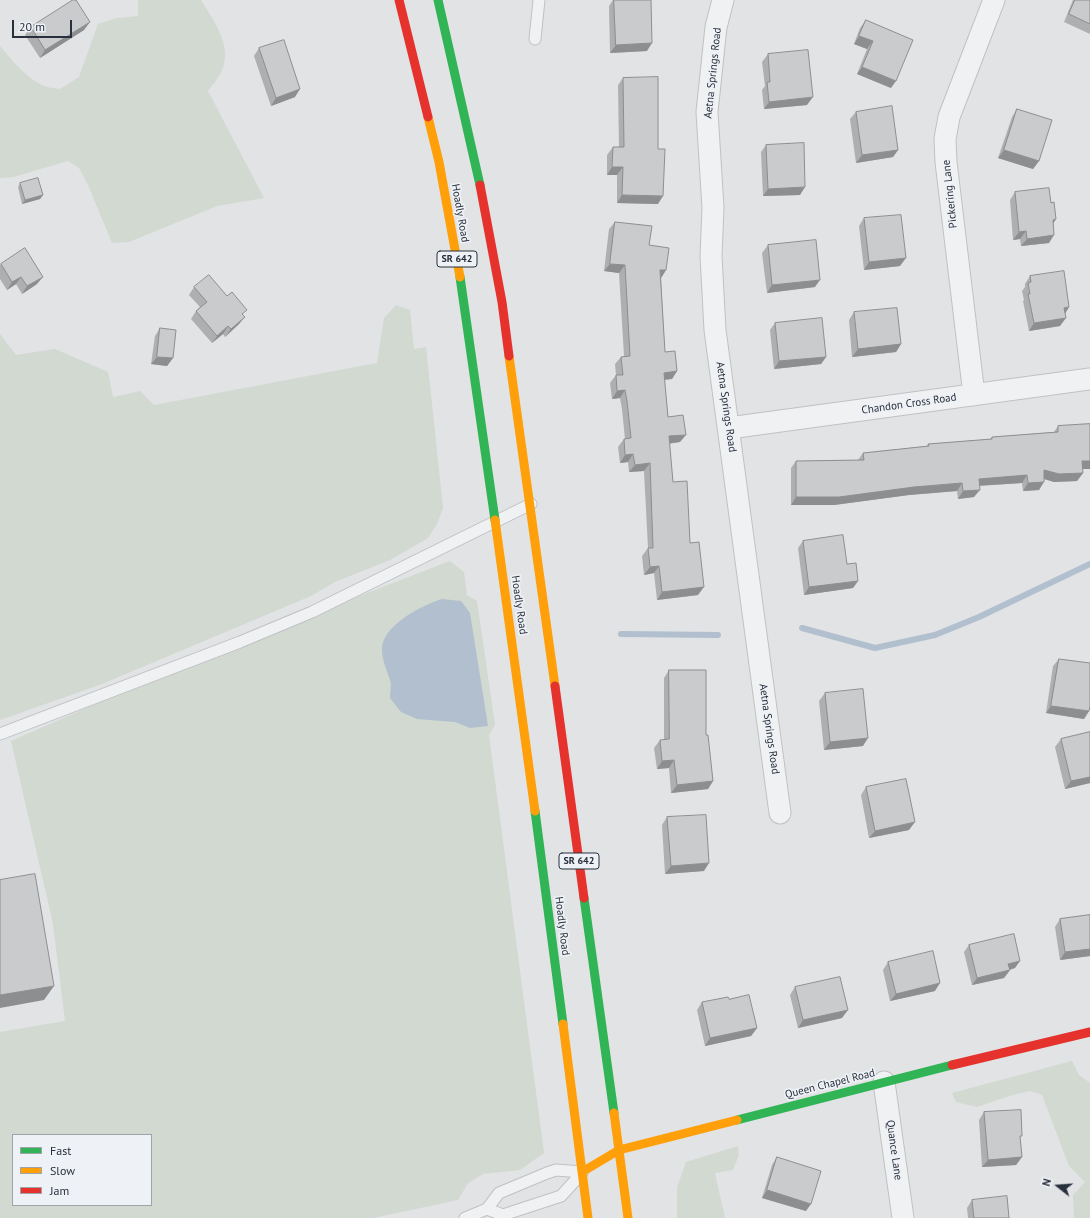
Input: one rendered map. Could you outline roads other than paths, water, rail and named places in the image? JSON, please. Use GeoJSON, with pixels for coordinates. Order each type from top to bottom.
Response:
{"type":"FeatureCollection","features":[{"type":"Feature","properties":{"kind":"main road","name":"Hoadly Road"},"geometry":{"type":"LineString","coordinates":[[399,0],[439,162],[465,304],[588,1218]]}},
{"type":"Feature","properties":{"kind":"main road","name":"SR 642"},"geometry":{"type":"LineString","coordinates":[[438,0],[464,102],[487,212],[502,302],[531,504],[628,1218]]}},
{"type":"Feature","properties":{"kind":"main road","name":"Queen Chapel Road"},"geometry":{"type":"LineString","coordinates":[[582,1172],[619,1150],[884,1082],[1090,1032]]}},
{"type":"Feature","properties":{"kind":"street","name":"Aetna Springs Road"},"geometry":{"type":"LineString","coordinates":[[723,0],[716,27],[707,112],[713,208],[712,256],[715,330],[780,813]]}},
{"type":"Feature","properties":{"kind":"street","name":"Pickering Lane"},"geometry":{"type":"LineString","coordinates":[[974,395],[946,162],[945,139],[949,117],[994,0]]}},
{"type":"Feature","properties":{"kind":"street","name":"Chandon Cross Road"},"geometry":{"type":"LineString","coordinates":[[728,428],[1090,379]]}},
{"type":"Feature","properties":{"kind":"street","name":"Quance Lane"},"geometry":{"type":"LineString","coordinates":[[884,1082],[903,1218]]}},
{"type":"Feature","properties":{"kind":"lane"},"geometry":{"type":"LineString","coordinates":[[535,39],[539,0]]}},
{"type":"Feature","properties":{"kind":"lane"},"geometry":{"type":"LineString","coordinates":[[0,734],[240,642],[312,612],[531,504]]}},
{"type":"Feature","properties":{"kind":"lane"},"geometry":{"type":"LineString","coordinates":[[465,1218],[487,1210],[499,1193],[556,1170],[582,1172]]}},
{"type":"Feature","properties":{"kind":"lane"},"geometry":{"type":"LineString","coordinates":[[487,1210],[503,1215],[561,1196],[582,1172]]}},
{"type":"Feature","properties":{"kind":"water"},"geometry":{"type":"Polygon","coordinates":[[[442,599],[461,601],[470,613],[488,726],[470,728],[455,722],[417,719],[401,712],[390,698],[391,682],[382,654],[383,641],[395,625],[404,618],[424,606],[442,599]]]}},
{"type":"Feature","properties":{"kind":"waterway"},"geometry":{"type":"LineString","coordinates":[[802,628],[875,648],[935,635],[979,617],[1090,564]]}},
{"type":"Feature","properties":{"kind":"waterway"},"geometry":{"type":"LineString","coordinates":[[621,634],[718,635]]}}]}
